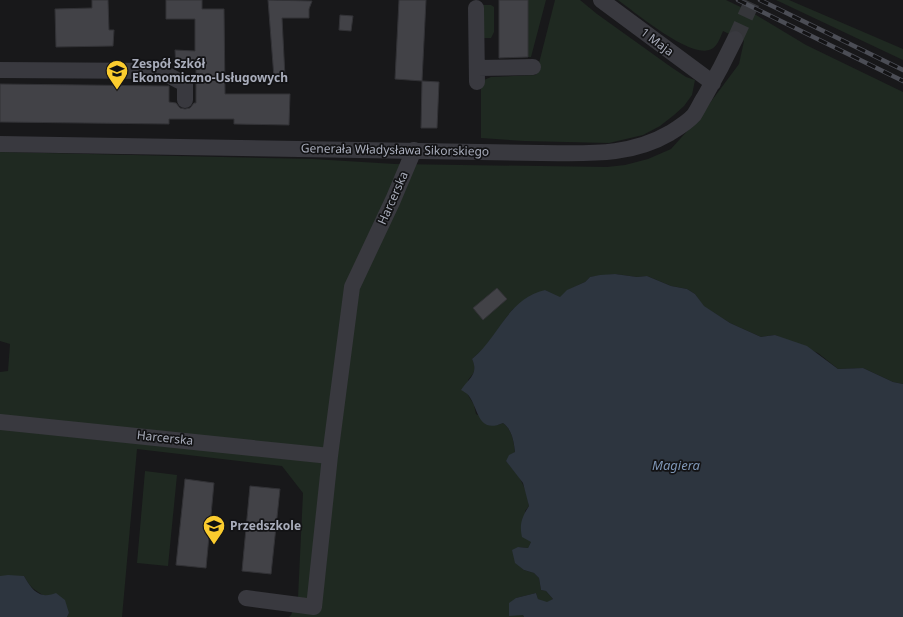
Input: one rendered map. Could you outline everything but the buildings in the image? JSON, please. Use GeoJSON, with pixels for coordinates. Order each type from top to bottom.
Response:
{"type":"FeatureCollection","features":[{"type":"Feature","properties":{"kind":"street","name":"1 Maja"},"geometry":{"type":"LineString","coordinates":[[601,0],[712,83]]}},
{"type":"Feature","properties":{"kind":"street"},"geometry":{"type":"LineString","coordinates":[[476,8],[477,75],[533,67]]}},
{"type":"Feature","properties":{"kind":"street","name":"Generała Władysława Sikorskiego"},"geometry":{"type":"LineString","coordinates":[[0,144],[581,153],[628,150],[644,146],[658,140],[677,129],[693,115],[735,39]]}},
{"type":"Feature","properties":{"kind":"street"},"geometry":{"type":"LineString","coordinates":[[0,70],[160,71],[185,84],[185,100]]}},
{"type":"Feature","properties":{"kind":"street","name":"Harcerska"},"geometry":{"type":"LineString","coordinates":[[246,598],[314,607],[330,456],[352,287],[393,200],[414,150]]}},
{"type":"Feature","properties":{"kind":"street","name":"Harcerska"},"geometry":{"type":"LineString","coordinates":[[0,422],[330,456]]}},
{"type":"Feature","properties":{"kind":"shaded area"},"geometry":{"type":"Polygon","coordinates":[[[528,0],[546,0],[531,57],[528,57],[528,0]]]}},
{"type":"Feature","properties":{"kind":"shaded area"},"geometry":{"type":"Polygon","coordinates":[[[555,0],[580,0],[671,67],[686,77],[695,80],[692,95],[684,106],[660,126],[643,135],[609,143],[524,141],[481,138],[481,87],[484,80],[491,77],[536,75],[555,0]]]}},
{"type":"Feature","properties":{"kind":"shaded area"},"geometry":{"type":"Polygon","coordinates":[[[618,0],[726,0],[751,12],[806,45],[903,92],[903,384],[893,382],[863,368],[838,369],[818,353],[775,335],[761,337],[730,323],[703,306],[695,294],[687,289],[671,286],[647,276],[637,277],[615,274],[590,277],[585,282],[568,290],[560,298],[545,290],[512,310],[485,347],[472,359],[475,368],[468,380],[468,395],[474,405],[476,414],[498,425],[503,423],[509,429],[515,452],[506,461],[522,482],[528,499],[529,506],[525,511],[531,542],[528,548],[518,547],[524,570],[534,573],[539,578],[541,590],[546,591],[553,599],[547,603],[538,599],[536,593],[516,598],[524,617],[289,617],[298,598],[303,493],[282,466],[137,449],[122,617],[67,617],[69,613],[33,588],[24,576],[0,576],[0,372],[8,371],[10,344],[0,341],[0,152],[313,159],[395,164],[607,167],[625,165],[648,159],[671,149],[698,119],[739,64],[744,41],[723,31],[718,42],[712,49],[700,50],[688,47],[662,32],[618,0]]]}},
{"type":"Feature","properties":{"kind":"shaded area"},"geometry":{"type":"Polygon","coordinates":[[[776,0],[789,0],[903,49],[903,60],[776,0]]]}},
{"type":"Feature","properties":{"kind":"shaded area"},"geometry":{"type":"Polygon","coordinates":[[[481,5],[491,5],[494,7],[494,32],[491,38],[481,38],[481,5]]]}},
{"type":"Feature","properties":{"kind":"shaded area"},"geometry":{"type":"Polygon","coordinates":[[[145,471],[177,475],[168,566],[137,563],[145,471]]]}},
{"type":"Feature","properties":{"kind":"water","name":"Magiera"},"geometry":{"type":"Polygon","coordinates":[[[615,274],[637,277],[647,276],[671,286],[687,289],[695,294],[704,306],[730,323],[761,337],[775,335],[807,346],[838,369],[863,368],[893,382],[903,384],[903,617],[509,616],[509,603],[516,598],[536,593],[538,599],[547,602],[553,599],[546,591],[541,590],[539,578],[534,573],[524,570],[515,563],[512,550],[518,547],[528,548],[531,542],[522,537],[521,532],[522,521],[529,506],[523,483],[506,461],[509,455],[515,452],[509,429],[503,423],[495,426],[484,423],[480,419],[469,396],[461,390],[474,372],[474,364],[472,359],[482,350],[505,319],[522,301],[545,290],[560,297],[567,290],[585,282],[590,277],[615,274]]]}},
{"type":"Feature","properties":{"kind":"water"},"geometry":{"type":"Polygon","coordinates":[[[0,576],[24,576],[27,582],[37,593],[47,595],[56,593],[65,600],[69,613],[67,617],[0,617],[0,576]]]}},
{"type":"Feature","properties":{"kind":"tunnel"},"geometry":{"type":"LineString","coordinates":[[735,39],[753,0]]}},
{"type":"Feature","properties":{"kind":"railway"},"geometry":{"type":"LineString","coordinates":[[738,0],[903,81]]}},
{"type":"Feature","properties":{"kind":"railway"},"geometry":{"type":"LineString","coordinates":[[760,0],[903,70]]}},
{"type":"Feature","properties":{"kind":"place","name":"Zespół Szkół Ekonomiczno-Usługowych"},"geometry":{"type":"Point","coordinates":[117,90]}},
{"type":"Feature","properties":{"kind":"place","name":"Przedszkole"},"geometry":{"type":"Point","coordinates":[214,546]}}]}
